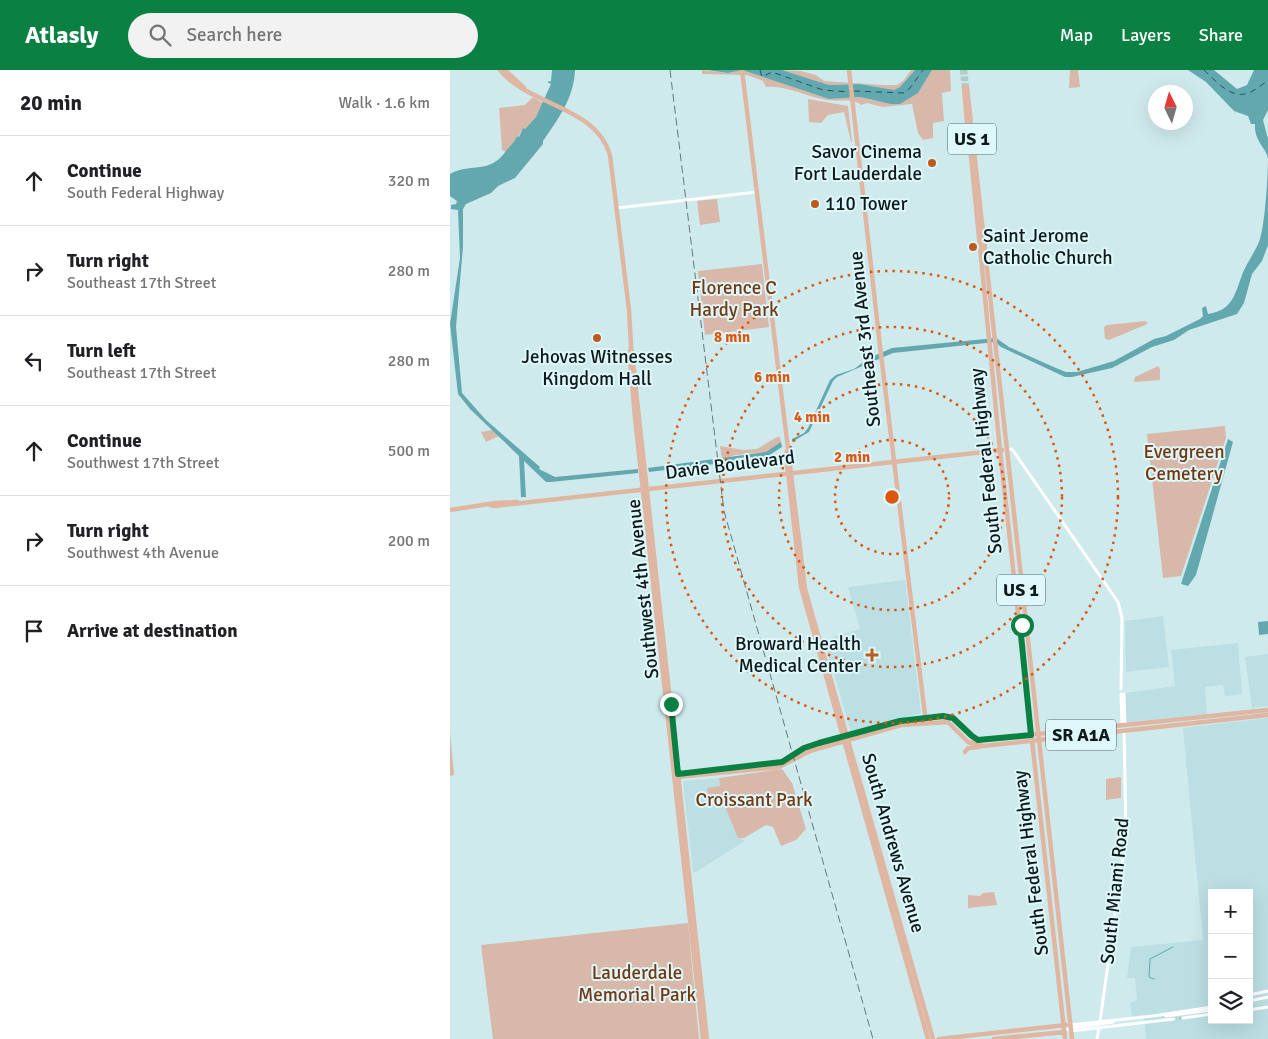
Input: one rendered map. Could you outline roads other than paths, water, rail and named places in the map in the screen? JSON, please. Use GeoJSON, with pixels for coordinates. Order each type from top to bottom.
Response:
{"type":"FeatureCollection","features":[{"type":"Feature","properties":{"kind":"main road","name":"Southwest 4th Avenue"},"geometry":{"type":"LineString","coordinates":[[500,70],[509,81],[577,117],[598,132],[608,150],[617,208],[631,345],[630,362],[707,1039]]}},
{"type":"Feature","properties":{"kind":"main road"},"geometry":{"type":"LineString","coordinates":[[505,70],[526,90]]}},
{"type":"Feature","properties":{"kind":"main road","name":"South Andrews Avenue"},"geometry":{"type":"LineString","coordinates":[[742,70],[790,473],[806,589],[928,1039]]}},
{"type":"Feature","properties":{"kind":"main road","name":"Southeast 3rd Avenue"},"geometry":{"type":"LineString","coordinates":[[849,70],[882,366],[926,721]]}},
{"type":"Feature","properties":{"kind":"main road","name":"South Federal Highway"},"geometry":{"type":"LineString","coordinates":[[987,305],[984,297],[965,87],[987,305],[1000,397],[1007,514],[1014,528],[1032,738],[1048,874],[1054,888],[1065,1039]]}},
{"type":"Feature","properties":{"kind":"main road","name":"US 1"},"geometry":{"type":"LineString","coordinates":[[987,305],[991,314],[991,337]]}},
{"type":"Feature","properties":{"kind":"main road","name":"South Federal Highway"},"geometry":{"type":"LineString","coordinates":[[992,345],[990,357],[992,378],[1003,450],[1022,628],[1027,637],[1046,809],[1056,948],[1063,959],[1072,1039]]}},
{"type":"Feature","properties":{"kind":"main road"},"geometry":{"type":"LineString","coordinates":[[990,357],[996,367]]}},
{"type":"Feature","properties":{"kind":"main road"},"geometry":{"type":"LineString","coordinates":[[992,378],[998,385]]}},
{"type":"Feature","properties":{"kind":"main road","name":"Davie Boulevard"},"geometry":{"type":"LineString","coordinates":[[450,510],[512,501],[645,489],[1003,450]]}},
{"type":"Feature","properties":{"kind":"main road","name":"SR A1A"},"geometry":{"type":"LineString","coordinates":[[1124,726],[1268,710]]}},
{"type":"Feature","properties":{"kind":"main road","name":"SR A1A"},"geometry":{"type":"LineString","coordinates":[[1032,738],[1124,726],[1268,715]]}},
{"type":"Feature","properties":{"kind":"main road"},"geometry":{"type":"LineString","coordinates":[[677,776],[782,762],[804,748],[951,717],[975,739],[1001,741],[1032,738]]}},
{"type":"Feature","properties":{"kind":"main road"},"geometry":{"type":"LineString","coordinates":[[926,721],[948,722],[968,742],[983,746]]}},
{"type":"Feature","properties":{"kind":"main road","name":"South Andrews Avenue"},"geometry":{"type":"LineString","coordinates":[[846,739],[933,1039]]}},
{"type":"Feature","properties":{"kind":"main road"},"geometry":{"type":"LineString","coordinates":[[965,752],[968,748],[1001,741]]}},
{"type":"Feature","properties":{"kind":"main road","name":"Southwest 4th Avenue"},"geometry":{"type":"LineString","coordinates":[[677,776],[703,1039]]}},
{"type":"Feature","properties":{"kind":"main road"},"geometry":{"type":"LineString","coordinates":[[1040,804],[1046,809]]}},
{"type":"Feature","properties":{"kind":"main road"},"geometry":{"type":"LineString","coordinates":[[1040,804],[1046,815]]}},
{"type":"Feature","properties":{"kind":"main road"},"geometry":{"type":"LineString","coordinates":[[939,1039],[1064,1025],[1070,1028],[1064,1032],[994,1039]]}},
{"type":"Feature","properties":{"kind":"street"},"geometry":{"type":"LineString","coordinates":[[617,208],[757,192]]}},
{"type":"Feature","properties":{"kind":"street","name":"South Miami Road"},"geometry":{"type":"LineString","coordinates":[[1003,450],[1012,449],[1120,606],[1126,836],[1100,1021]]}},
{"type":"Feature","properties":{"kind":"street"},"geometry":{"type":"LineString","coordinates":[[1253,994],[1268,991]]}},
{"type":"Feature","properties":{"kind":"street"},"geometry":{"type":"LineString","coordinates":[[1253,1000],[1268,997]]}},
{"type":"Feature","properties":{"kind":"street"},"geometry":{"type":"LineString","coordinates":[[1070,1028],[1208,1007]]}},
{"type":"Feature","properties":{"kind":"street"},"geometry":{"type":"LineString","coordinates":[[1253,1009],[1268,1007]]}},
{"type":"Feature","properties":{"kind":"street"},"geometry":{"type":"LineString","coordinates":[[1070,1028],[1099,1028],[1208,1011]]}},
{"type":"Feature","properties":{"kind":"street"},"geometry":{"type":"LineString","coordinates":[[1183,1018],[1208,1015]]}},
{"type":"Feature","properties":{"kind":"street"},"geometry":{"type":"LineString","coordinates":[[1153,1016],[1175,1017]]}},
{"type":"Feature","properties":{"kind":"street"},"geometry":{"type":"LineString","coordinates":[[1130,1018],[1133,1023]]}},
{"type":"Feature","properties":{"kind":"street"},"geometry":{"type":"LineString","coordinates":[[1070,1028],[1100,1021],[1123,1019]]}},
{"type":"Feature","properties":{"kind":"street"},"geometry":{"type":"LineString","coordinates":[[1097,1039],[1099,1028]]}},
{"type":"Feature","properties":{"kind":"water"},"geometry":{"type":"Polygon","coordinates":[[[552,70],[575,70],[574,80],[564,108],[543,141],[543,144],[515,178],[498,186],[491,193],[466,204],[463,209],[463,247],[456,327],[462,393],[486,420],[540,467],[539,469],[555,477],[638,469],[638,473],[546,482],[524,461],[526,497],[521,497],[519,456],[470,409],[458,394],[450,324],[460,258],[458,210],[451,209],[451,205],[456,204],[457,201],[450,196],[450,174],[466,169],[487,166],[500,158],[517,136],[519,137],[523,128],[525,129],[536,117],[551,84],[547,82],[551,81],[552,70]]]}},
{"type":"Feature","properties":{"kind":"water"},"geometry":{"type":"Polygon","coordinates":[[[707,70],[742,70],[728,73],[707,70]]]}},
{"type":"Feature","properties":{"kind":"water"},"geometry":{"type":"Polygon","coordinates":[[[742,70],[782,70],[829,85],[860,84],[894,90],[900,87],[915,70],[932,70],[918,93],[900,104],[891,104],[860,97],[829,99],[742,70]]]}},
{"type":"Feature","properties":{"kind":"water"},"geometry":{"type":"Polygon","coordinates":[[[1188,70],[1214,70],[1237,89],[1247,85],[1254,70],[1268,70],[1268,110],[1263,120],[1268,139],[1268,159],[1256,136],[1255,124],[1251,124],[1248,116],[1234,111],[1206,82],[1188,70]]]}},
{"type":"Feature","properties":{"kind":"water"},"geometry":{"type":"Polygon","coordinates":[[[1268,159],[1268,245],[1262,261],[1252,274],[1244,303],[1237,314],[1189,330],[1174,340],[1152,347],[1112,368],[1072,377],[1065,377],[1001,347],[995,342],[893,353],[837,377],[833,381],[809,432],[792,442],[792,439],[804,433],[808,428],[830,380],[836,375],[854,369],[869,358],[892,348],[996,338],[1009,347],[1056,368],[1066,372],[1077,372],[1114,361],[1154,339],[1166,336],[1200,319],[1203,316],[1202,308],[1206,306],[1208,314],[1224,308],[1233,298],[1244,270],[1260,239],[1265,211],[1268,159]]]}},
{"type":"Feature","properties":{"kind":"water"},"geometry":{"type":"Polygon","coordinates":[[[1228,439],[1233,442],[1196,575],[1188,586],[1181,584],[1228,439]]]}},
{"type":"Feature","properties":{"kind":"water"},"geometry":{"type":"Polygon","coordinates":[[[781,442],[782,447],[768,456],[737,458],[731,462],[649,472],[648,468],[766,452],[781,442]]]}},
{"type":"Feature","properties":{"kind":"water"},"geometry":{"type":"Polygon","coordinates":[[[1268,621],[1268,634],[1259,635],[1258,622],[1268,621]]]}},
{"type":"Feature","properties":{"kind":"waterway"},"geometry":{"type":"LineString","coordinates":[[1154,979],[1149,977],[1150,959],[1173,947]]}},
{"type":"Feature","properties":{"kind":"tunnel"},"geometry":{"type":"LineString","coordinates":[[962,70],[964,87]]}},
{"type":"Feature","properties":{"kind":"tunnel"},"geometry":{"type":"LineString","coordinates":[[965,70],[967,87]]}},
{"type":"Feature","properties":{"kind":"tunnel"},"geometry":{"type":"LineString","coordinates":[[1174,1019],[1183,1018]]}},
{"type":"Feature","properties":{"kind":"railway"},"geometry":{"type":"LineString","coordinates":[[670,70],[724,511],[873,1039]]}},
{"type":"Feature","properties":{"kind":"place","name":"Savor Cinema Fort Lauderdale"},"geometry":{"type":"Point","coordinates":[932,163]}},
{"type":"Feature","properties":{"kind":"place","name":"110 Tower"},"geometry":{"type":"Point","coordinates":[815,204]}},
{"type":"Feature","properties":{"kind":"place","name":"Saint Jerome Catholic Church"},"geometry":{"type":"Point","coordinates":[973,247]}},
{"type":"Feature","properties":{"kind":"place","name":"Jehovas Witnesses Kingdom Hall"},"geometry":{"type":"Point","coordinates":[597,338]}},
{"type":"Feature","properties":{"kind":"place","name":"Broward Health Medical Center"},"geometry":{"type":"Point","coordinates":[872,655]}},
{"type":"Feature","properties":{"kind":"park label","name":"Florence C Hardy Park"},"geometry":{"type":"Point","coordinates":[734,299]}},
{"type":"Feature","properties":{"kind":"park label","name":"Evergreen Cemetery"},"geometry":{"type":"Point","coordinates":[1184,463]}},
{"type":"Feature","properties":{"kind":"park label","name":"Croissant Park"},"geometry":{"type":"Point","coordinates":[754,800]}},
{"type":"Feature","properties":{"kind":"park label","name":"Lauderdale Memorial Park"},"geometry":{"type":"Point","coordinates":[637,984]}}]}
